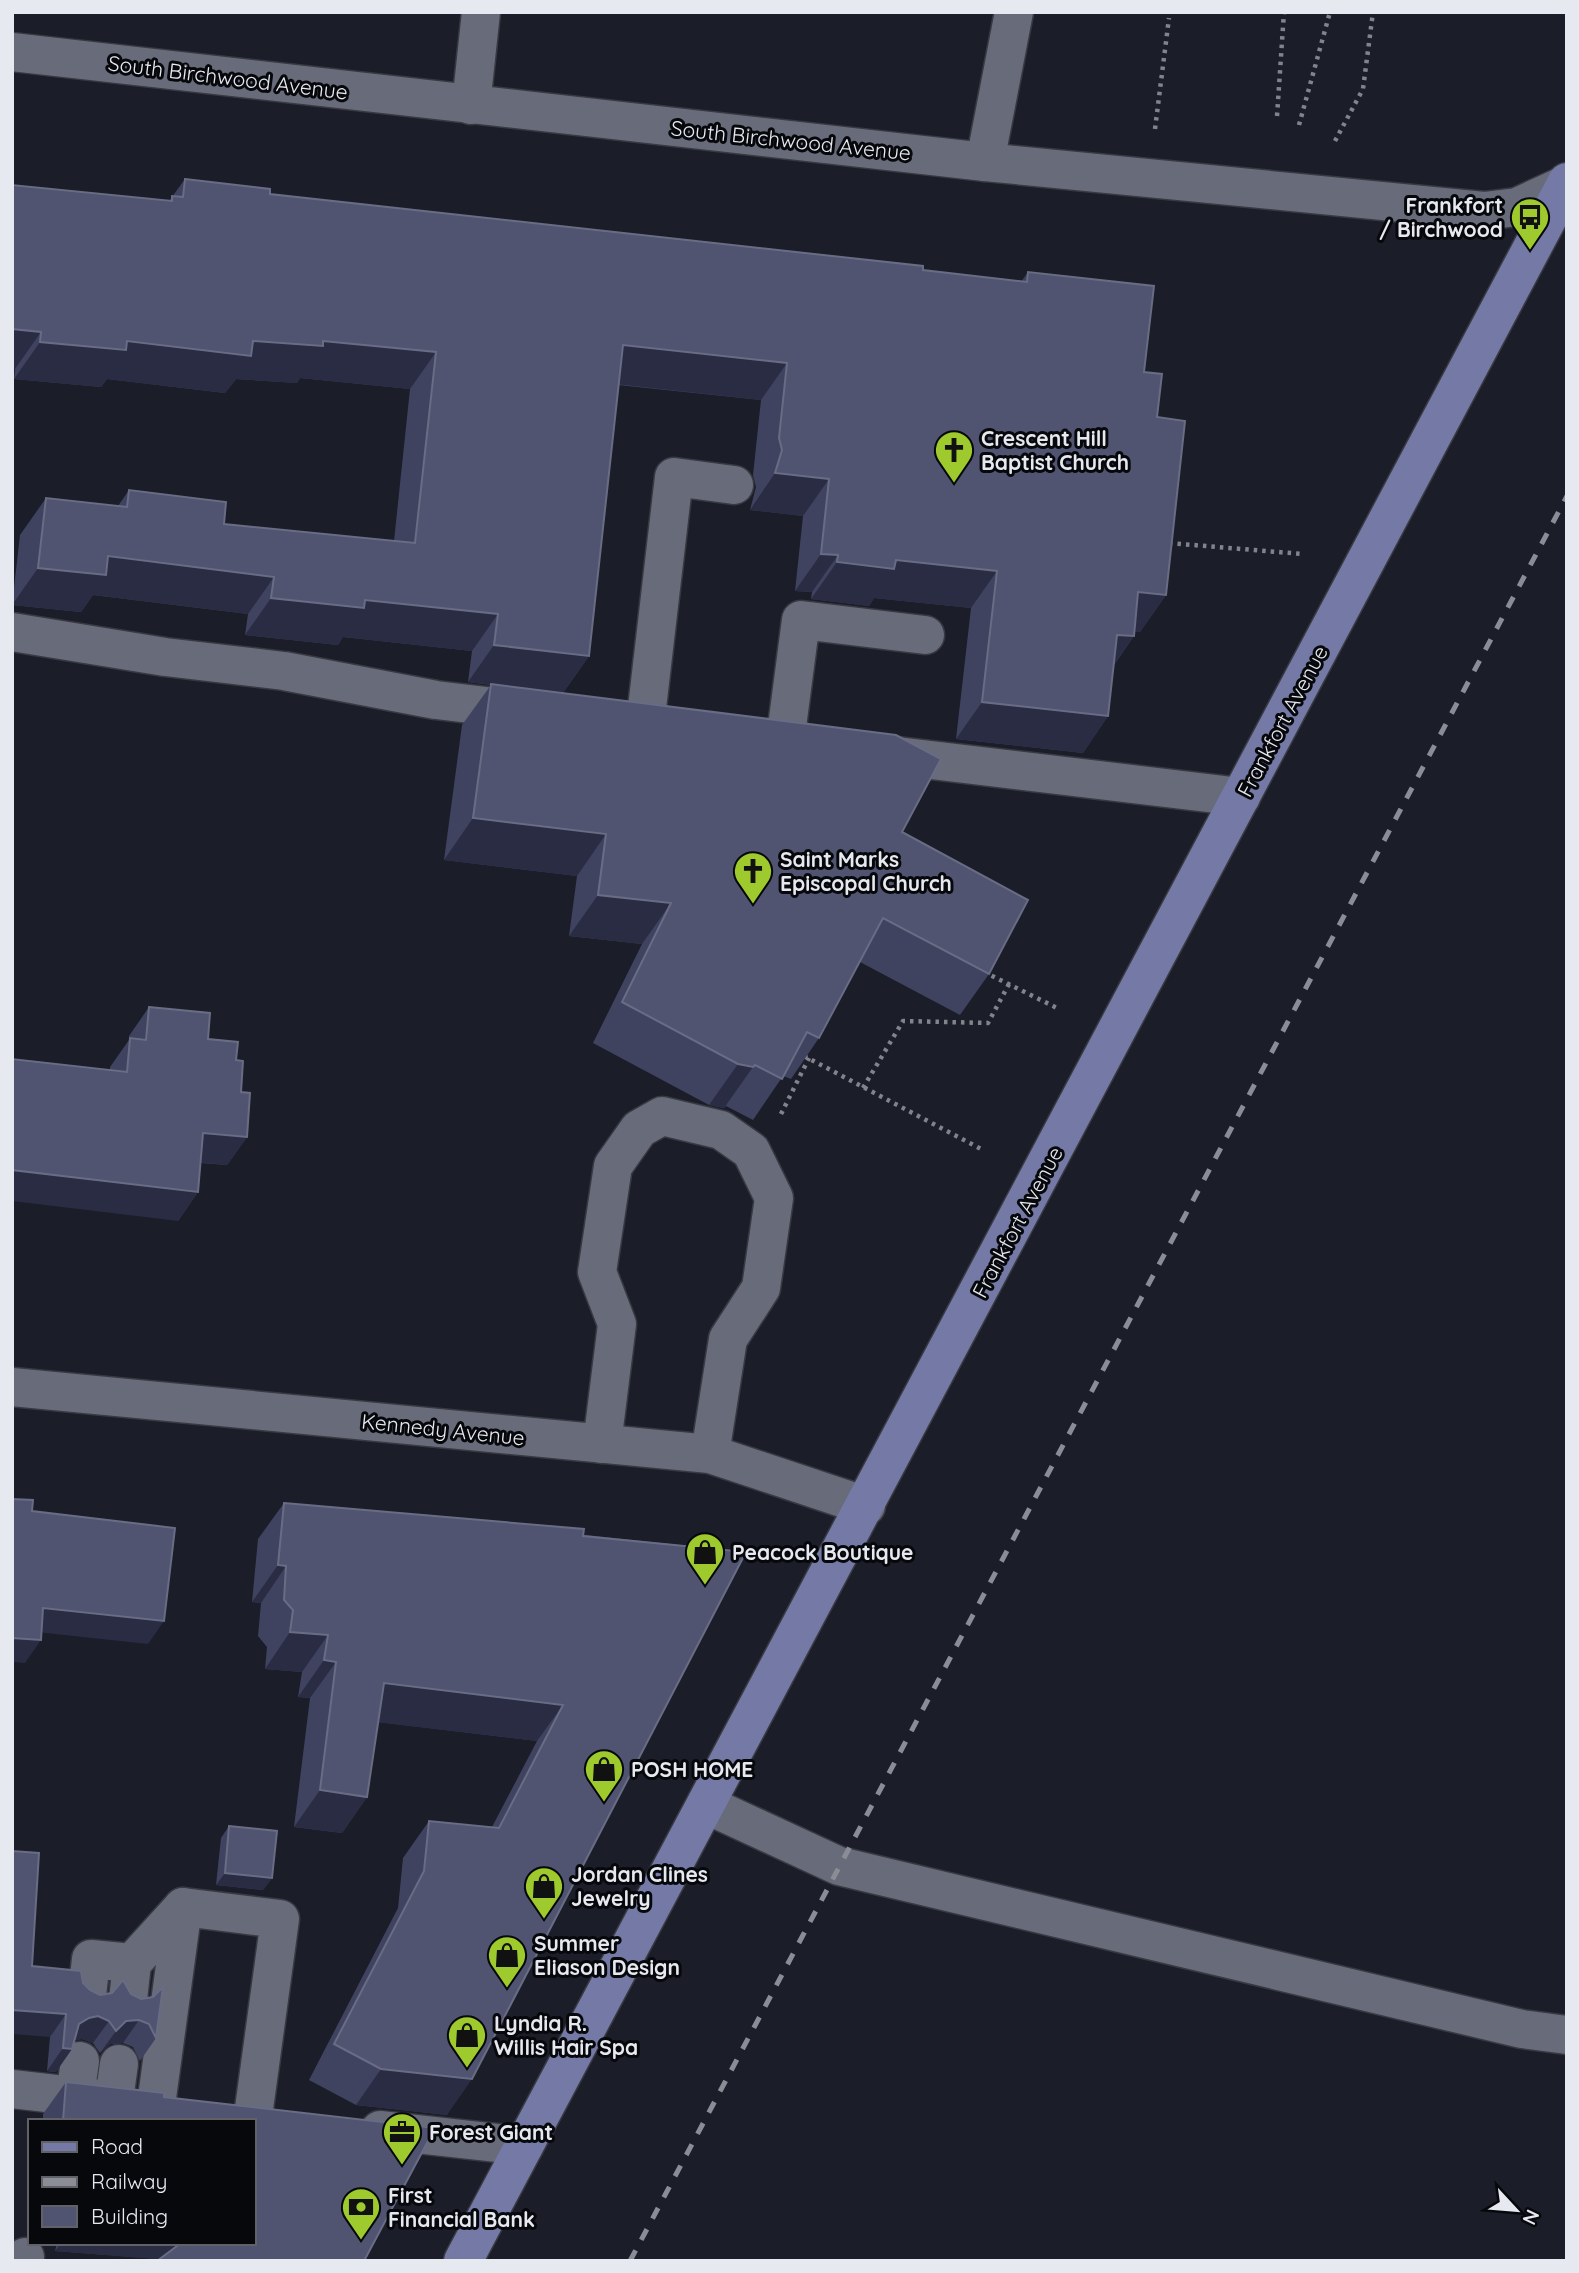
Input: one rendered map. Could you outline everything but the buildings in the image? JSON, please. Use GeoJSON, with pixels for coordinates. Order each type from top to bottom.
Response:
{"type":"FeatureCollection","features":[{"type":"Feature","properties":{"kind":"main road","name":"Frankfort Avenue"},"geometry":{"type":"LineString","coordinates":[[463,2261],[1566,183]]}},
{"type":"Feature","properties":{"kind":"street"},"geometry":{"type":"LineString","coordinates":[[471,105],[481,12]]}},
{"type":"Feature","properties":{"kind":"street"},"geometry":{"type":"LineString","coordinates":[[985,162],[1014,12]]}},
{"type":"Feature","properties":{"kind":"street","name":"South Birchwood Avenue"},"geometry":{"type":"LineString","coordinates":[[12,52],[985,162],[1484,211],[1517,207],[1566,183]]}},
{"type":"Feature","properties":{"kind":"street"},"geometry":{"type":"LineString","coordinates":[[645,725],[674,477],[734,485]]}},
{"type":"Feature","properties":{"kind":"street"},"geometry":{"type":"LineString","coordinates":[[785,742],[800,620],[925,635]]}},
{"type":"Feature","properties":{"kind":"street"},"geometry":{"type":"LineString","coordinates":[[12,632],[165,657],[284,671],[436,700],[566,716]]}},
{"type":"Feature","properties":{"kind":"street"},"geometry":{"type":"LineString","coordinates":[[606,720],[683,730]]}},
{"type":"Feature","properties":{"kind":"street"},"geometry":{"type":"LineString","coordinates":[[747,738],[1241,797]]}},
{"type":"Feature","properties":{"kind":"street"},"geometry":{"type":"LineString","coordinates":[[602,1444],[617,1324],[597,1272],[613,1166],[639,1129],[662,1116],[721,1130],[751,1151],[774,1198],[761,1288],[728,1339],[710,1454]]}},
{"type":"Feature","properties":{"kind":"street","name":"Kennedy Avenue"},"geometry":{"type":"LineString","coordinates":[[12,1387],[710,1454],[866,1506]]}},
{"type":"Feature","properties":{"kind":"street"},"geometry":{"type":"LineString","coordinates":[[707,1805],[839,1866],[1522,2029],[1567,2035]]}},
{"type":"Feature","properties":{"kind":"street"},"geometry":{"type":"LineString","coordinates":[[128,2000],[132,1962],[183,1907]]}},
{"type":"Feature","properties":{"kind":"street"},"geometry":{"type":"LineString","coordinates":[[183,1907],[184,2108]]}},
{"type":"Feature","properties":{"kind":"street"},"geometry":{"type":"LineString","coordinates":[[183,1907],[280,1919],[253,2116]]}},
{"type":"Feature","properties":{"kind":"street"},"geometry":{"type":"LineString","coordinates":[[87,1996],[91,1959],[132,1962]]}},
{"type":"Feature","properties":{"kind":"street"},"geometry":{"type":"LineString","coordinates":[[12,2089],[78,2079],[117,2082],[184,2108],[294,2120]]}},
{"type":"Feature","properties":{"kind":"street"},"geometry":{"type":"LineString","coordinates":[[349,2126],[524,2146]]}},
{"type":"Feature","properties":{"kind":"path"},"geometry":{"type":"LineString","coordinates":[[1277,116],[1284,12]]}},
{"type":"Feature","properties":{"kind":"path"},"geometry":{"type":"LineString","coordinates":[[1299,125],[1330,12]]}},
{"type":"Feature","properties":{"kind":"path"},"geometry":{"type":"LineString","coordinates":[[1335,141],[1363,89],[1373,12]]}},
{"type":"Feature","properties":{"kind":"path"},"geometry":{"type":"LineString","coordinates":[[1155,133],[1169,18]]}},
{"type":"Feature","properties":{"kind":"path"},"geometry":{"type":"LineString","coordinates":[[1159,542],[1302,554]]}},
{"type":"Feature","properties":{"kind":"path"},"geometry":{"type":"LineString","coordinates":[[983,972],[1059,1009]]}},
{"type":"Feature","properties":{"kind":"path"},"geometry":{"type":"LineString","coordinates":[[863,1088],[902,1021],[988,1023],[1009,984]]}},
{"type":"Feature","properties":{"kind":"path"},"geometry":{"type":"LineString","coordinates":[[804,1056],[983,1150]]}},
{"type":"Feature","properties":{"kind":"railway"},"geometry":{"type":"LineString","coordinates":[[630,2261],[1567,496]]}},
{"type":"Feature","properties":{"kind":"place","name":"Frankfort / Birchwood"},"geometry":{"type":"Point","coordinates":[1530,251]}},
{"type":"Feature","properties":{"kind":"place","name":"Crescent Hill Baptist Church"},"geometry":{"type":"Point","coordinates":[954,484]}},
{"type":"Feature","properties":{"kind":"place","name":"Saint Marks Episcopal Church"},"geometry":{"type":"Point","coordinates":[753,905]}},
{"type":"Feature","properties":{"kind":"place","name":"Peacock Boutique"},"geometry":{"type":"Point","coordinates":[705,1586]}},
{"type":"Feature","properties":{"kind":"place","name":"POSH HOME"},"geometry":{"type":"Point","coordinates":[604,1803]}},
{"type":"Feature","properties":{"kind":"place","name":"Jordan Clines Jewelry"},"geometry":{"type":"Point","coordinates":[544,1920]}},
{"type":"Feature","properties":{"kind":"place","name":"Summer Eliason Design"},"geometry":{"type":"Point","coordinates":[507,1989]}},
{"type":"Feature","properties":{"kind":"place","name":"Lyndia R. Willis Hair Spa"},"geometry":{"type":"Point","coordinates":[467,2069]}},
{"type":"Feature","properties":{"kind":"place","name":"Forest Giant"},"geometry":{"type":"Point","coordinates":[402,2166]}},
{"type":"Feature","properties":{"kind":"place","name":"First Financial Bank"},"geometry":{"type":"Point","coordinates":[361,2241]}}]}
